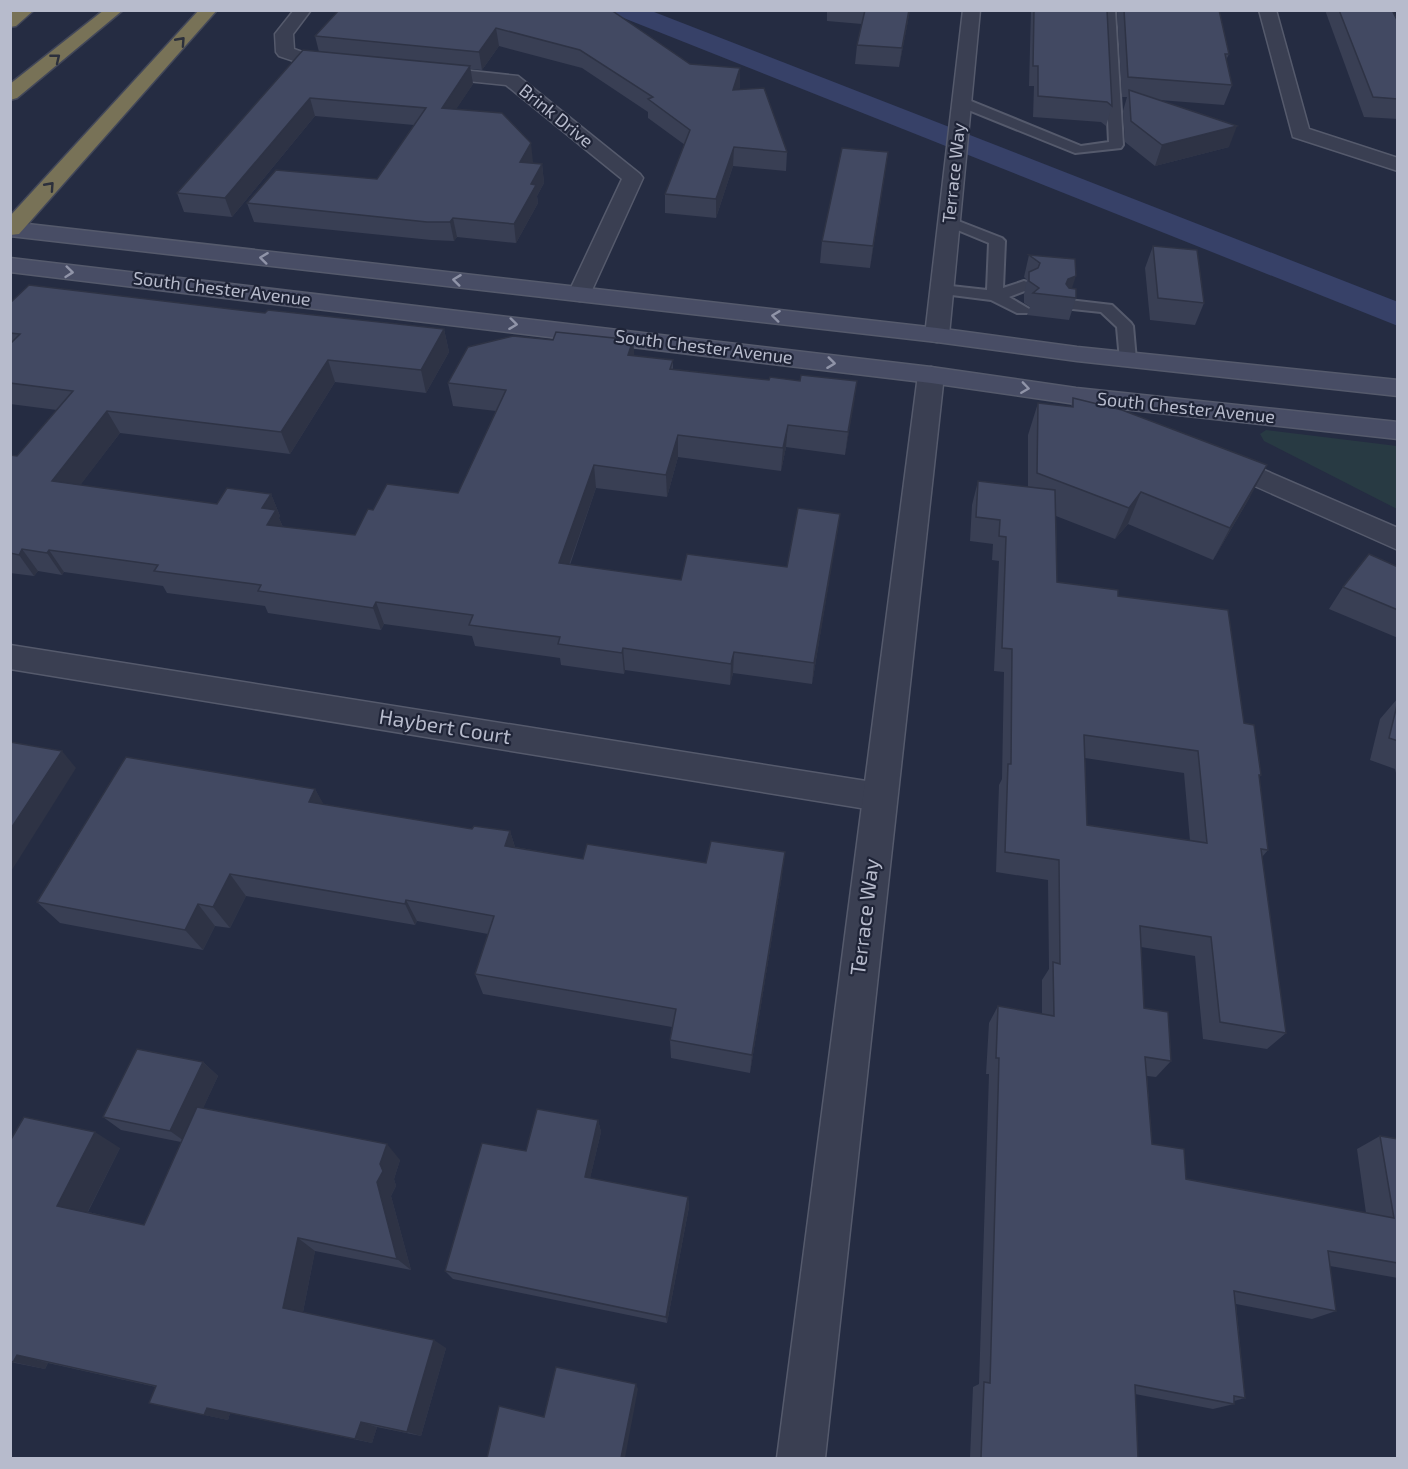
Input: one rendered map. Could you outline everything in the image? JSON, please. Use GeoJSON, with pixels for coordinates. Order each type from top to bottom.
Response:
{"type":"FeatureCollection","features":[{"type":"Feature","properties":{"kind":"highway"},"geometry":{"type":"LineString","coordinates":[[10,22],[26,10]]}},
{"type":"Feature","properties":{"kind":"highway"},"geometry":{"type":"LineString","coordinates":[[10,94],[115,10]]}},
{"type":"Feature","properties":{"kind":"highway"},"geometry":{"type":"LineString","coordinates":[[11,229],[209,10]]}},
{"type":"Feature","properties":{"kind":"main road","name":"South Chester Avenue"},"geometry":{"type":"LineString","coordinates":[[11,229],[937,335],[1128,360],[1398,388]]}},
{"type":"Feature","properties":{"kind":"main road","name":"South Chester Avenue"},"geometry":{"type":"LineString","coordinates":[[10,266],[258,293],[931,375],[1076,396],[1398,431]]}},
{"type":"Feature","properties":{"kind":"main road"},"geometry":{"type":"LineString","coordinates":[[258,293],[316,290],[481,306],[532,304],[580,294]]}},
{"type":"Feature","properties":{"kind":"main road"},"geometry":{"type":"LineString","coordinates":[[574,332],[618,322],[688,327],[864,346],[918,344],[937,335]]}},
{"type":"Feature","properties":{"kind":"main road"},"geometry":{"type":"LineString","coordinates":[[931,375],[944,363],[965,361],[1005,362],[1292,387],[1345,383]]}},
{"type":"Feature","properties":{"kind":"street"},"geometry":{"type":"LineString","coordinates":[[303,10],[284,34],[285,52],[310,61],[358,66]]}},
{"type":"Feature","properties":{"kind":"street","name":"Terrace Way"},"geometry":{"type":"LineString","coordinates":[[937,335],[972,10]]}},
{"type":"Feature","properties":{"kind":"street"},"geometry":{"type":"LineString","coordinates":[[1267,10],[1300,133],[1398,165]]}},
{"type":"Feature","properties":{"kind":"street","name":"Brink Drive"},"geometry":{"type":"LineString","coordinates":[[405,70],[511,80],[633,178],[580,294]]}},
{"type":"Feature","properties":{"kind":"street","name":"Terrace Way"},"geometry":{"type":"LineString","coordinates":[[801,1458],[931,375]]}},
{"type":"Feature","properties":{"kind":"street"},"geometry":{"type":"LineString","coordinates":[[1076,396],[1151,429]]}},
{"type":"Feature","properties":{"kind":"street"},"geometry":{"type":"LineString","coordinates":[[1194,449],[1398,540]]}},
{"type":"Feature","properties":{"kind":"street","name":"Haybert Court"},"geometry":{"type":"LineString","coordinates":[[10,657],[879,797]]}},
{"type":"Feature","properties":{"kind":"lane"},"geometry":{"type":"LineString","coordinates":[[961,102],[1080,150],[1116,145],[1109,10]]}},
{"type":"Feature","properties":{"kind":"lane"},"geometry":{"type":"LineString","coordinates":[[948,221],[997,241],[995,296]]}},
{"type":"Feature","properties":{"kind":"lane"},"geometry":{"type":"LineString","coordinates":[[942,290],[1024,299],[995,296]]}},
{"type":"Feature","properties":{"kind":"lane"},"geometry":{"type":"LineString","coordinates":[[1069,303],[1106,309],[1125,326],[1128,360]]}},
{"type":"Feature","properties":{"kind":"shaded area"},"geometry":{"type":"Polygon","coordinates":[[[1266,430],[1397,446],[1397,509],[1264,441],[1260,434],[1266,430]]]}},
{"type":"Feature","properties":{"kind":"building"},"geometry":{"type":"Polygon","coordinates":[[[339,10],[611,10],[690,64],[740,68],[733,90],[764,88],[787,152],[734,147],[716,199],[665,194],[690,130],[648,99],[653,97],[580,50],[496,28],[479,52],[315,36],[339,10]]]}},
{"type":"Feature","properties":{"kind":"building"},"geometry":{"type":"Polygon","coordinates":[[[865,10],[909,10],[902,48],[857,45],[865,10]]]}},
{"type":"Feature","properties":{"kind":"building"},"geometry":{"type":"Polygon","coordinates":[[[1034,10],[1107,10],[1112,106],[1107,102],[1038,96],[1038,66],[1033,66],[1034,10]]]}},
{"type":"Feature","properties":{"kind":"building"},"geometry":{"type":"Polygon","coordinates":[[[1124,10],[1219,10],[1229,54],[1225,54],[1232,85],[1128,77],[1124,10]]]}},
{"type":"Feature","properties":{"kind":"building"},"geometry":{"type":"Polygon","coordinates":[[[1339,10],[1392,10],[1398,22],[1398,99],[1373,97],[1339,10]]]}},
{"type":"Feature","properties":{"kind":"building"},"geometry":{"type":"Polygon","coordinates":[[[303,50],[470,66],[442,108],[502,113],[531,143],[520,162],[542,164],[531,184],[536,185],[514,224],[453,218],[450,222],[427,222],[247,203],[276,170],[377,179],[426,108],[310,98],[225,198],[177,193],[303,50]]]}},
{"type":"Feature","properties":{"kind":"building"},"geometry":{"type":"Polygon","coordinates":[[[1129,90],[1237,126],[1162,145],[1131,121],[1129,90]]]}},
{"type":"Feature","properties":{"kind":"building"},"geometry":{"type":"Polygon","coordinates":[[[842,148],[888,152],[873,246],[822,241],[842,148]]]}},
{"type":"Feature","properties":{"kind":"building"},"geometry":{"type":"Polygon","coordinates":[[[1153,246],[1197,250],[1204,303],[1158,298],[1153,246]]]}},
{"type":"Feature","properties":{"kind":"building"},"geometry":{"type":"Polygon","coordinates":[[[1029,255],[1075,259],[1076,276],[1068,279],[1066,284],[1069,288],[1076,289],[1076,298],[1033,293],[1039,288],[1029,281],[1029,272],[1038,268],[1040,263],[1029,255]]]}},
{"type":"Feature","properties":{"kind":"building"},"geometry":{"type":"Polygon","coordinates":[[[29,285],[265,313],[268,310],[444,329],[421,370],[328,360],[281,432],[107,411],[52,481],[217,504],[227,488],[271,494],[262,508],[276,510],[267,525],[355,535],[368,509],[373,510],[387,484],[458,493],[506,390],[448,383],[468,347],[513,336],[553,340],[556,332],[633,340],[628,355],[673,360],[670,369],[769,380],[770,377],[800,381],[801,375],[857,381],[848,432],[788,425],[783,448],[678,435],[666,475],[594,465],[559,563],[681,580],[687,554],[787,567],[798,508],[840,514],[814,663],[734,652],[731,664],[623,648],[622,653],[558,644],[560,637],[469,625],[473,615],[376,602],[373,608],[258,591],[261,585],[154,571],[158,565],[49,550],[47,553],[22,549],[19,555],[10,553],[10,455],[17,456],[73,391],[10,383],[10,344],[20,334],[10,333],[10,303],[29,285]]]}},
{"type":"Feature","properties":{"kind":"building"},"geometry":{"type":"Polygon","coordinates":[[[1073,398],[1122,410],[1267,465],[1230,528],[1141,492],[1129,508],[1037,473],[1038,403],[1073,407],[1073,398]]]}},
{"type":"Feature","properties":{"kind":"building"},"geometry":{"type":"Polygon","coordinates":[[[978,481],[1055,490],[1057,582],[1118,590],[1118,596],[1228,610],[1244,723],[1254,725],[1261,775],[1259,775],[1268,850],[1261,849],[1286,1033],[1220,1022],[1211,937],[1140,926],[1144,1008],[1168,1012],[1171,1061],[1145,1057],[1152,1144],[1184,1149],[1186,1179],[1394,1218],[1380,1136],[1398,1139],[1398,1263],[1328,1251],[1336,1311],[1234,1291],[1245,1398],[1234,1396],[1234,1404],[1135,1385],[1138,1458],[981,1458],[984,1382],[990,1383],[999,1058],[996,1058],[998,1006],[1054,1016],[1053,962],[1060,964],[1059,860],[1005,852],[1008,764],[1011,764],[1012,649],[1002,648],[1006,537],[999,536],[1000,520],[976,517],[978,481]],[[1084,735],[1087,825],[1207,843],[1198,751],[1084,735]]]}},
{"type":"Feature","properties":{"kind":"building"},"geometry":{"type":"Polygon","coordinates":[[[1369,554],[1398,567],[1398,610],[1343,587],[1369,554]]]}},
{"type":"Feature","properties":{"kind":"building"},"geometry":{"type":"Polygon","coordinates":[[[1398,701],[1398,741],[1389,738],[1398,701]]]}},
{"type":"Feature","properties":{"kind":"building"},"geometry":{"type":"Polygon","coordinates":[[[10,742],[62,751],[10,830],[10,742]]]}},
{"type":"Feature","properties":{"kind":"building"},"geometry":{"type":"Polygon","coordinates":[[[126,757],[315,789],[309,802],[472,829],[474,826],[510,831],[505,846],[583,859],[587,844],[706,863],[711,841],[785,852],[752,1055],[670,1040],[676,1009],[475,974],[494,916],[406,900],[405,904],[230,874],[213,907],[198,904],[185,930],[37,902],[126,757]]]}},
{"type":"Feature","properties":{"kind":"building"},"geometry":{"type":"Polygon","coordinates":[[[137,1049],[203,1062],[170,1131],[103,1117],[137,1049]]]}},
{"type":"Feature","properties":{"kind":"building"},"geometry":{"type":"Polygon","coordinates":[[[197,1107],[387,1144],[380,1164],[383,1171],[377,1182],[397,1259],[298,1238],[283,1308],[434,1340],[407,1432],[361,1422],[355,1439],[207,1408],[204,1415],[149,1403],[156,1386],[17,1355],[13,1362],[10,1361],[10,1141],[24,1117],[95,1132],[57,1206],[144,1225],[197,1107]]]}},
{"type":"Feature","properties":{"kind":"building"},"geometry":{"type":"Polygon","coordinates":[[[537,1109],[598,1120],[585,1177],[688,1197],[666,1317],[445,1271],[482,1143],[526,1151],[537,1109]]]}},
{"type":"Feature","properties":{"kind":"building"},"geometry":{"type":"Polygon","coordinates":[[[556,1367],[636,1384],[621,1458],[487,1458],[499,1406],[544,1417],[556,1367]]]}},
{"type":"Feature","properties":{"kind":"waterway"},"geometry":{"type":"LineString","coordinates":[[625,10],[1398,315]]}}]}
